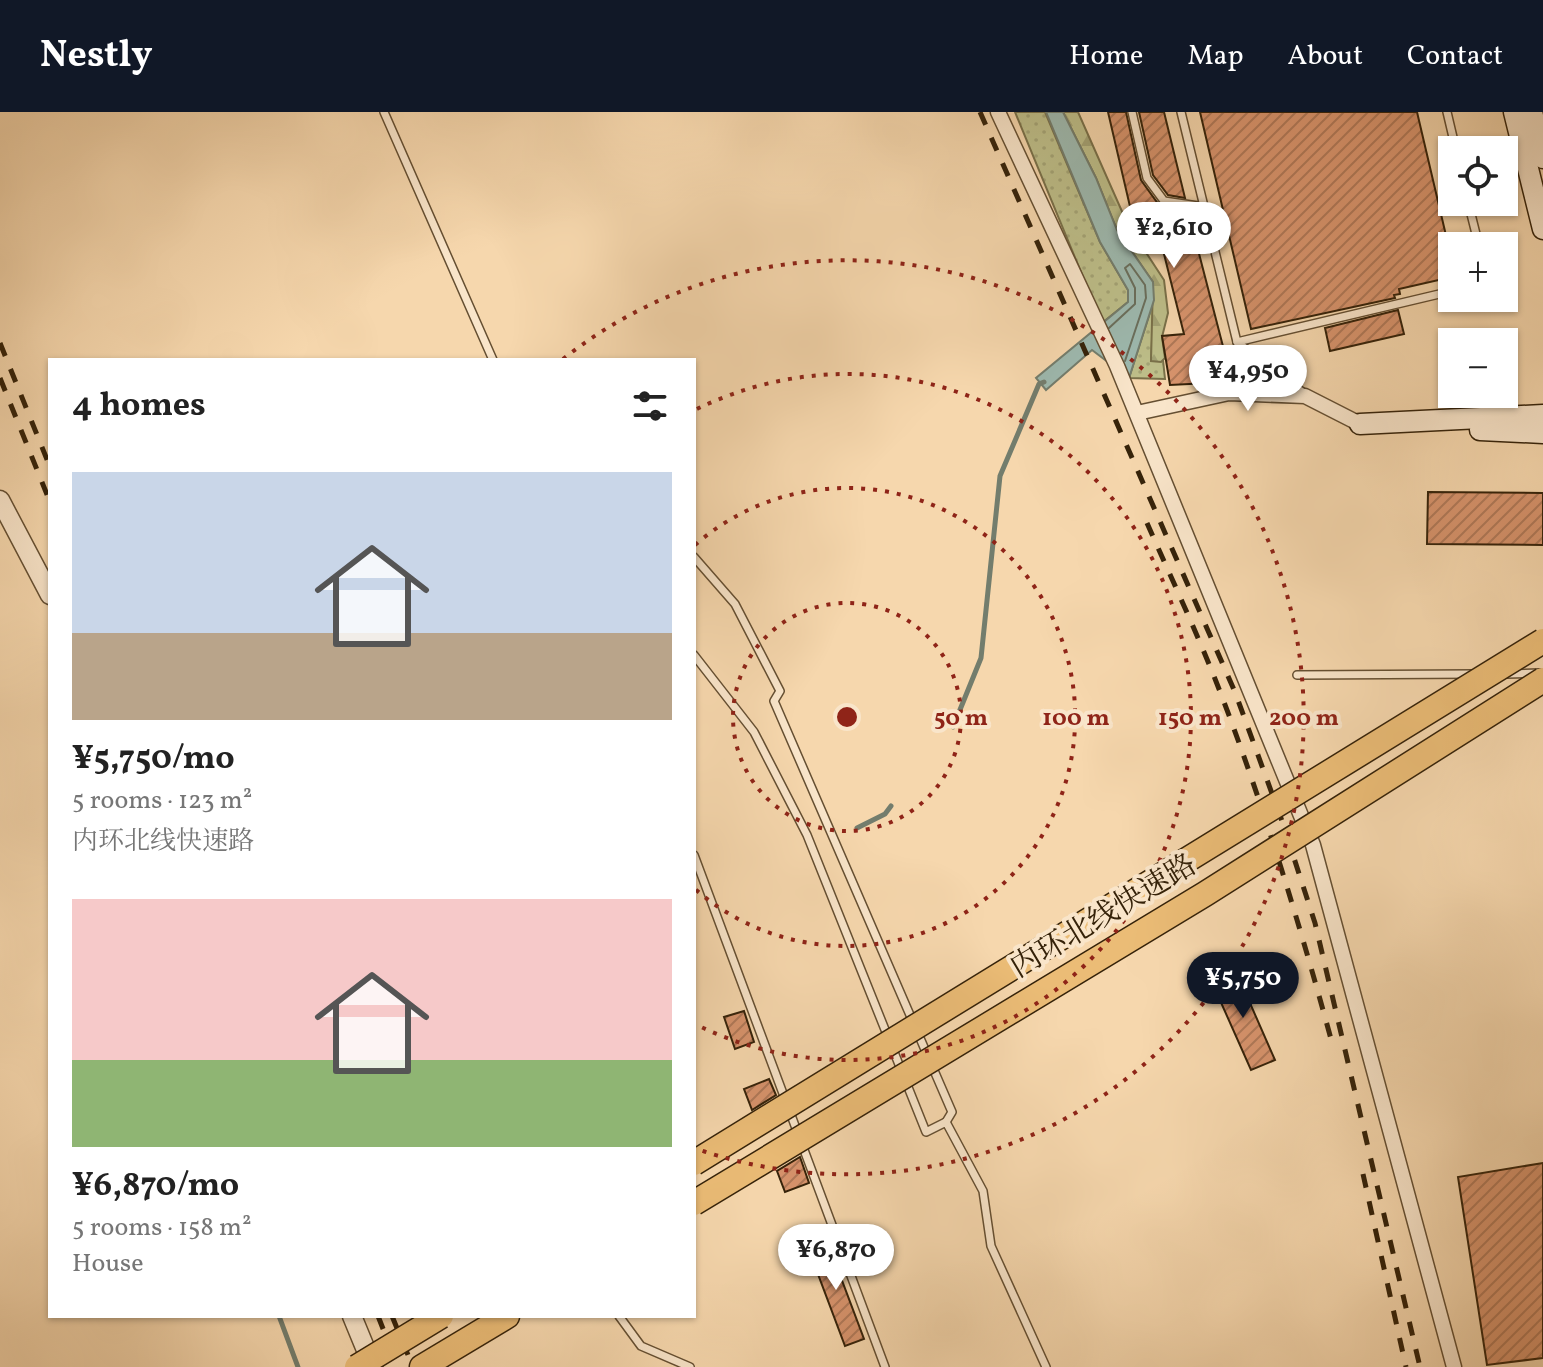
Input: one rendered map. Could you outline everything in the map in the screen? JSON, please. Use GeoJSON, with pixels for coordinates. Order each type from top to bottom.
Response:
{"type":"FeatureCollection","features":[{"type":"Feature","properties":{"kind":"highway","name":"内环北线快速路"},"geometry":{"type":"LineString","coordinates":[[696,1162],[1543,641]]}},
{"type":"Feature","properties":{"kind":"highway","name":"内环北线快速路"},"geometry":{"type":"LineString","coordinates":[[696,1202],[1205,894],[1543,680]]}},
{"type":"Feature","properties":{"kind":"highway"},"geometry":{"type":"LineString","coordinates":[[357,1367],[438,1318]]}},
{"type":"Feature","properties":{"kind":"highway"},"geometry":{"type":"LineString","coordinates":[[422,1367],[504,1318]]}},
{"type":"Feature","properties":{"kind":"main road"},"geometry":{"type":"LineString","coordinates":[[1514,112],[1543,229]]}},
{"type":"Feature","properties":{"kind":"main road"},"geometry":{"type":"LineString","coordinates":[[1532,112],[1540,132],[1543,158]]}},
{"type":"Feature","properties":{"kind":"main road"},"geometry":{"type":"LineString","coordinates":[[1516,416],[1543,397]]}},
{"type":"Feature","properties":{"kind":"main road"},"geometry":{"type":"LineString","coordinates":[[1360,424],[1543,415]]}},
{"type":"Feature","properties":{"kind":"main road"},"geometry":{"type":"LineString","coordinates":[[1360,424],[1543,433]]}},
{"type":"Feature","properties":{"kind":"street"},"geometry":{"type":"LineString","coordinates":[[998,112],[1117,366],[1313,845],[1454,1367]]}},
{"type":"Feature","properties":{"kind":"street"},"geometry":{"type":"LineString","coordinates":[[1137,413],[1229,393],[1305,396],[1360,424]]}},
{"type":"Feature","properties":{"kind":"street"},"geometry":{"type":"LineString","coordinates":[[0,500],[48,591]]}},
{"type":"Feature","properties":{"kind":"street"},"geometry":{"type":"LineString","coordinates":[[353,1318],[373,1367]]}},
{"type":"Feature","properties":{"kind":"lane"},"geometry":{"type":"LineString","coordinates":[[384,112],[492,358]]}},
{"type":"Feature","properties":{"kind":"lane"},"geometry":{"type":"LineString","coordinates":[[1132,112],[1147,178],[1164,201],[1205,207]]}},
{"type":"Feature","properties":{"kind":"lane"},"geometry":{"type":"LineString","coordinates":[[1181,112],[1237,342],[1314,401]]}},
{"type":"Feature","properties":{"kind":"lane"},"geometry":{"type":"LineString","coordinates":[[1447,112],[1453,136]]}},
{"type":"Feature","properties":{"kind":"lane"},"geometry":{"type":"LineString","coordinates":[[1237,342],[1438,294]]}},
{"type":"Feature","properties":{"kind":"lane"},"geometry":{"type":"LineString","coordinates":[[696,559],[735,604],[780,691],[774,701],[952,1112],[946,1122],[926,1132],[807,835],[754,732],[696,658]]}},
{"type":"Feature","properties":{"kind":"lane"},"geometry":{"type":"LineString","coordinates":[[1297,675],[1543,673]]}},
{"type":"Feature","properties":{"kind":"lane"},"geometry":{"type":"LineString","coordinates":[[696,860],[885,1367]]}},
{"type":"Feature","properties":{"kind":"lane"},"geometry":{"type":"LineString","coordinates":[[946,1122],[983,1191],[991,1246],[1046,1367]]}},
{"type":"Feature","properties":{"kind":"lane"},"geometry":{"type":"LineString","coordinates":[[620,1318],[641,1346],[690,1367]]}},
{"type":"Feature","properties":{"kind":"green space"},"geometry":{"type":"Polygon","coordinates":[[[1015,112],[1045,112],[1100,242],[1128,290],[1128,302],[1102,323],[1015,112]]]}},
{"type":"Feature","properties":{"kind":"green space"},"geometry":{"type":"Polygon","coordinates":[[[1063,112],[1078,112],[1128,225],[1164,280],[1168,313],[1162,337],[1165,358],[1161,362],[1151,361],[1153,282],[1117,230],[1096,178],[1063,112]]]}},
{"type":"Feature","properties":{"kind":"green space"},"geometry":{"type":"Polygon","coordinates":[[[1154,300],[1151,361],[1163,360],[1165,379],[1129,378],[1154,300]]]}},
{"type":"Feature","properties":{"kind":"water"},"geometry":{"type":"Polygon","coordinates":[[[1046,112],[1063,112],[1096,178],[1117,230],[1153,282],[1154,300],[1129,378],[1092,350],[1046,390],[1036,378],[1128,302],[1128,290],[1100,242],[1046,112]]]}},
{"type":"Feature","properties":{"kind":"building"},"geometry":{"type":"Polygon","coordinates":[[[1108,112],[1126,112],[1141,180],[1159,205],[1188,211],[1226,358],[1208,362],[1209,383],[1170,385],[1162,336],[1184,334],[1156,222],[1135,228],[1108,112]]]}},
{"type":"Feature","properties":{"kind":"building"},"geometry":{"type":"Polygon","coordinates":[[[1139,112],[1164,112],[1185,198],[1168,195],[1153,175],[1139,112]]]}},
{"type":"Feature","properties":{"kind":"building"},"geometry":{"type":"Polygon","coordinates":[[[1200,112],[1417,112],[1438,201],[1438,216],[1441,216],[1445,232],[1438,232],[1438,280],[1399,289],[1400,294],[1394,295],[1395,298],[1251,329],[1200,112]]]}},
{"type":"Feature","properties":{"kind":"building"},"geometry":{"type":"Polygon","coordinates":[[[1398,310],[1404,334],[1330,351],[1325,328],[1398,310]]]}},
{"type":"Feature","properties":{"kind":"building"},"geometry":{"type":"Polygon","coordinates":[[[1428,492],[1543,493],[1543,545],[1427,544],[1428,492]]]}},
{"type":"Feature","properties":{"kind":"building"},"geometry":{"type":"Polygon","coordinates":[[[1235,969],[1275,1060],[1251,1070],[1211,980],[1235,969]]]}},
{"type":"Feature","properties":{"kind":"building"},"geometry":{"type":"Polygon","coordinates":[[[744,1011],[754,1042],[735,1049],[724,1017],[744,1011]]]}},
{"type":"Feature","properties":{"kind":"building"},"geometry":{"type":"Polygon","coordinates":[[[769,1079],[776,1095],[752,1110],[744,1089],[769,1079]]]}},
{"type":"Feature","properties":{"kind":"building"},"geometry":{"type":"Polygon","coordinates":[[[800,1157],[809,1183],[785,1192],[777,1171],[800,1157]]]}},
{"type":"Feature","properties":{"kind":"building"},"geometry":{"type":"Polygon","coordinates":[[[1543,1163],[1543,1358],[1487,1365],[1458,1177],[1543,1163]]]}},
{"type":"Feature","properties":{"kind":"building"},"geometry":{"type":"Polygon","coordinates":[[[826,1238],[864,1339],[845,1346],[807,1245],[826,1238]]]}},
{"type":"Feature","properties":{"kind":"waterway"},"geometry":{"type":"LineString","coordinates":[[953,727],[981,658],[1000,476],[1039,384],[1044,382]]}},
{"type":"Feature","properties":{"kind":"waterway"},"geometry":{"type":"LineString","coordinates":[[857,828],[885,814],[891,806]]}},
{"type":"Feature","properties":{"kind":"waterway"},"geometry":{"type":"LineString","coordinates":[[280,1318],[298,1367]]}},
{"type":"Feature","properties":{"kind":"railway"},"geometry":{"type":"LineString","coordinates":[[980,112],[1235,692],[1282,821],[1315,923],[1420,1367]]}},
{"type":"Feature","properties":{"kind":"railway"},"geometry":{"type":"LineString","coordinates":[[0,343],[48,462]]}},
{"type":"Feature","properties":{"kind":"railway"},"geometry":{"type":"LineString","coordinates":[[0,378],[48,497]]}},
{"type":"Feature","properties":{"kind":"railway"},"geometry":{"type":"LineString","coordinates":[[1147,523],[1206,657],[1240,745],[1283,874],[1334,1050]]}},
{"type":"Feature","properties":{"kind":"railway"},"geometry":{"type":"LineString","coordinates":[[1363,1174],[1406,1367]]}},
{"type":"Feature","properties":{"kind":"railway"},"geometry":{"type":"LineString","coordinates":[[379,1318],[398,1367]]}},
{"type":"Feature","properties":{"kind":"railway"},"geometry":{"type":"LineString","coordinates":[[393,1318],[413,1367]]}}]}
